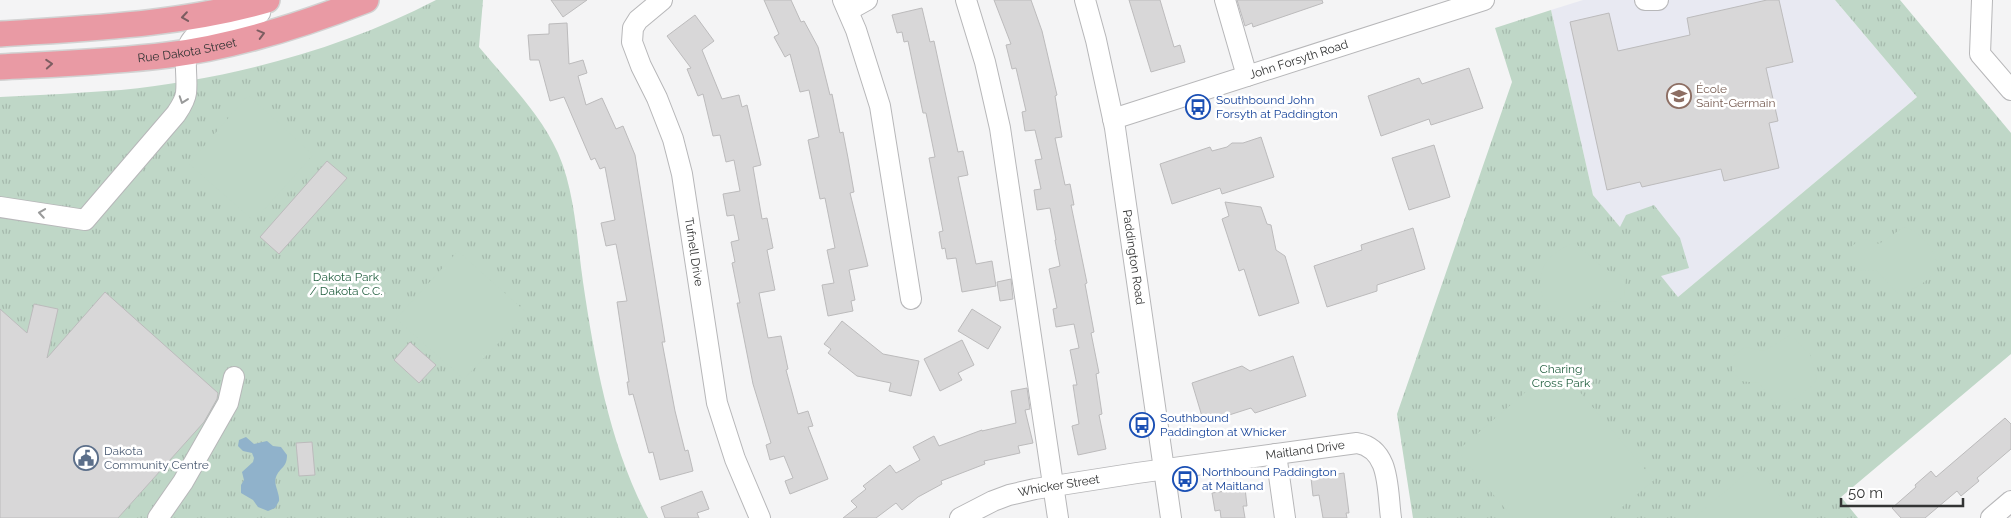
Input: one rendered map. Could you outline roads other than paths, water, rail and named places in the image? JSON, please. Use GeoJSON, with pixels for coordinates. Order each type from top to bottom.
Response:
{"type":"FeatureCollection","features":[{"type":"Feature","properties":{"kind":"main road"},"geometry":{"type":"LineString","coordinates":[[0,34],[138,24],[235,9],[267,0]]}},
{"type":"Feature","properties":{"kind":"main road","name":"Rue Dakota Street"},"geometry":{"type":"LineString","coordinates":[[0,67],[124,60],[184,52],[280,30],[366,0]]}},
{"type":"Feature","properties":{"kind":"street"},"geometry":{"type":"LineString","coordinates":[[0,207],[85,220],[181,106],[186,96],[184,52],[198,34],[207,29],[252,16],[271,8],[279,0]]}},
{"type":"Feature","properties":{"kind":"street","name":"Tufnell Drive"},"geometry":{"type":"LineString","coordinates":[[662,0],[638,20],[633,28],[632,42],[673,139],[682,174],[717,403],[735,459],[760,518]]}},
{"type":"Feature","properties":{"kind":"street"},"geometry":{"type":"LineString","coordinates":[[867,0],[846,5],[880,106],[911,300]]}},
{"type":"Feature","properties":{"kind":"street"},"geometry":{"type":"LineString","coordinates":[[966,0],[985,62],[1000,128],[1058,518]]}},
{"type":"Feature","properties":{"kind":"street","name":"Paddington Road"},"geometry":{"type":"LineString","coordinates":[[1085,0],[1096,40],[1113,119],[1171,518]]}},
{"type":"Feature","properties":{"kind":"street"},"geometry":{"type":"LineString","coordinates":[[1225,0],[1247,76]]}},
{"type":"Feature","properties":{"kind":"street","name":"John Forsyth Road"},"geometry":{"type":"LineString","coordinates":[[1113,119],[1484,0]]}},
{"type":"Feature","properties":{"kind":"street"},"geometry":{"type":"LineString","coordinates":[[1645,0],[1658,0]]}},
{"type":"Feature","properties":{"kind":"street"},"geometry":{"type":"LineString","coordinates":[[1982,0],[1980,54],[2011,90]]}},
{"type":"Feature","properties":{"kind":"street"},"geometry":{"type":"LineString","coordinates":[[158,518],[183,482],[228,404],[234,377]]}},
{"type":"Feature","properties":{"kind":"street","name":"Maitland Drive"},"geometry":{"type":"LineString","coordinates":[[1164,470],[1345,443],[1366,445],[1374,449],[1383,464],[1391,518]]}},
{"type":"Feature","properties":{"kind":"street"},"geometry":{"type":"LineString","coordinates":[[1276,454],[1285,518]]}},
{"type":"Feature","properties":{"kind":"street","name":"Whicker Street"},"geometry":{"type":"LineString","coordinates":[[960,518],[986,504],[1009,495],[1052,486],[1164,470]]}},
{"type":"Feature","properties":{"kind":"street"},"geometry":{"type":"LineString","coordinates":[[1991,518],[2011,501]]}},
{"type":"Feature","properties":{"kind":"water"},"geometry":{"type":"Polygon","coordinates":[[[246,437],[254,444],[267,441],[273,446],[281,447],[287,455],[286,463],[275,480],[279,501],[275,508],[268,511],[258,507],[253,500],[241,493],[241,485],[244,480],[242,472],[253,462],[254,458],[252,453],[243,451],[238,446],[239,440],[246,437]]]}},
{"type":"Feature","properties":{"kind":"place","name":"École Saint-Germain"},"geometry":{"type":"Point","coordinates":[1679,96]}},
{"type":"Feature","properties":{"kind":"place","name":"Southbound John Forsyth at Paddington"},"geometry":{"type":"Point","coordinates":[1198,107]}},
{"type":"Feature","properties":{"kind":"place","name":"Southbound Paddington at Whicker"},"geometry":{"type":"Point","coordinates":[1142,425]}},
{"type":"Feature","properties":{"kind":"place","name":"Dakota Community Centre"},"geometry":{"type":"Point","coordinates":[86,458]}},
{"type":"Feature","properties":{"kind":"place","name":"Northbound Paddington at Maitland"},"geometry":{"type":"Point","coordinates":[1185,479]}},
{"type":"Feature","properties":{"kind":"park label","name":"Dakota Park / Dakota C.C."},"geometry":{"type":"Point","coordinates":[346,284]}},
{"type":"Feature","properties":{"kind":"park label","name":"Charing Cross Park"},"geometry":{"type":"Point","coordinates":[1561,376]}}]}
